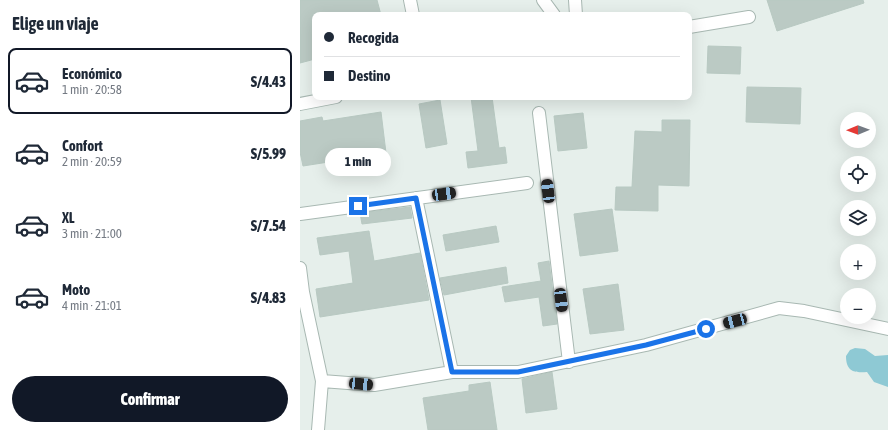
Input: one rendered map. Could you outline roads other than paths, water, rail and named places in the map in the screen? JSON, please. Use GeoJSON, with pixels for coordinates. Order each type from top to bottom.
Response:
{"type":"FeatureCollection","features":[{"type":"Feature","properties":{"kind":"street"},"geometry":{"type":"LineString","coordinates":[[410,0],[413,12]]}},
{"type":"Feature","properties":{"kind":"street"},"geometry":{"type":"LineString","coordinates":[[543,0],[552,12]]}},
{"type":"Feature","properties":{"kind":"street"},"geometry":{"type":"LineString","coordinates":[[575,0],[576,12]]}},
{"type":"Feature","properties":{"kind":"street"},"geometry":{"type":"LineString","coordinates":[[692,26],[749,17]]}},
{"type":"Feature","properties":{"kind":"street"},"geometry":{"type":"LineString","coordinates":[[300,104],[321,100]]}},
{"type":"Feature","properties":{"kind":"street"},"geometry":{"type":"LineString","coordinates":[[539,113],[569,362]]}},
{"type":"Feature","properties":{"kind":"street"},"geometry":{"type":"LineString","coordinates":[[300,214],[527,183]]}},
{"type":"Feature","properties":{"kind":"street"},"geometry":{"type":"LineString","coordinates":[[416,198],[452,372]]}},
{"type":"Feature","properties":{"kind":"street"},"geometry":{"type":"LineString","coordinates":[[300,268],[303,292],[322,381],[318,430]]}},
{"type":"Feature","properties":{"kind":"street"},"geometry":{"type":"LineString","coordinates":[[322,381],[374,385],[452,372],[518,372],[646,345],[779,308],[804,311],[888,329]]}},
{"type":"Feature","properties":{"kind":"water"},"geometry":{"type":"Polygon","coordinates":[[[855,348],[865,349],[875,356],[888,355],[888,387],[874,382],[867,372],[855,372],[849,368],[846,361],[846,356],[850,350],[855,348]]]}}]}
